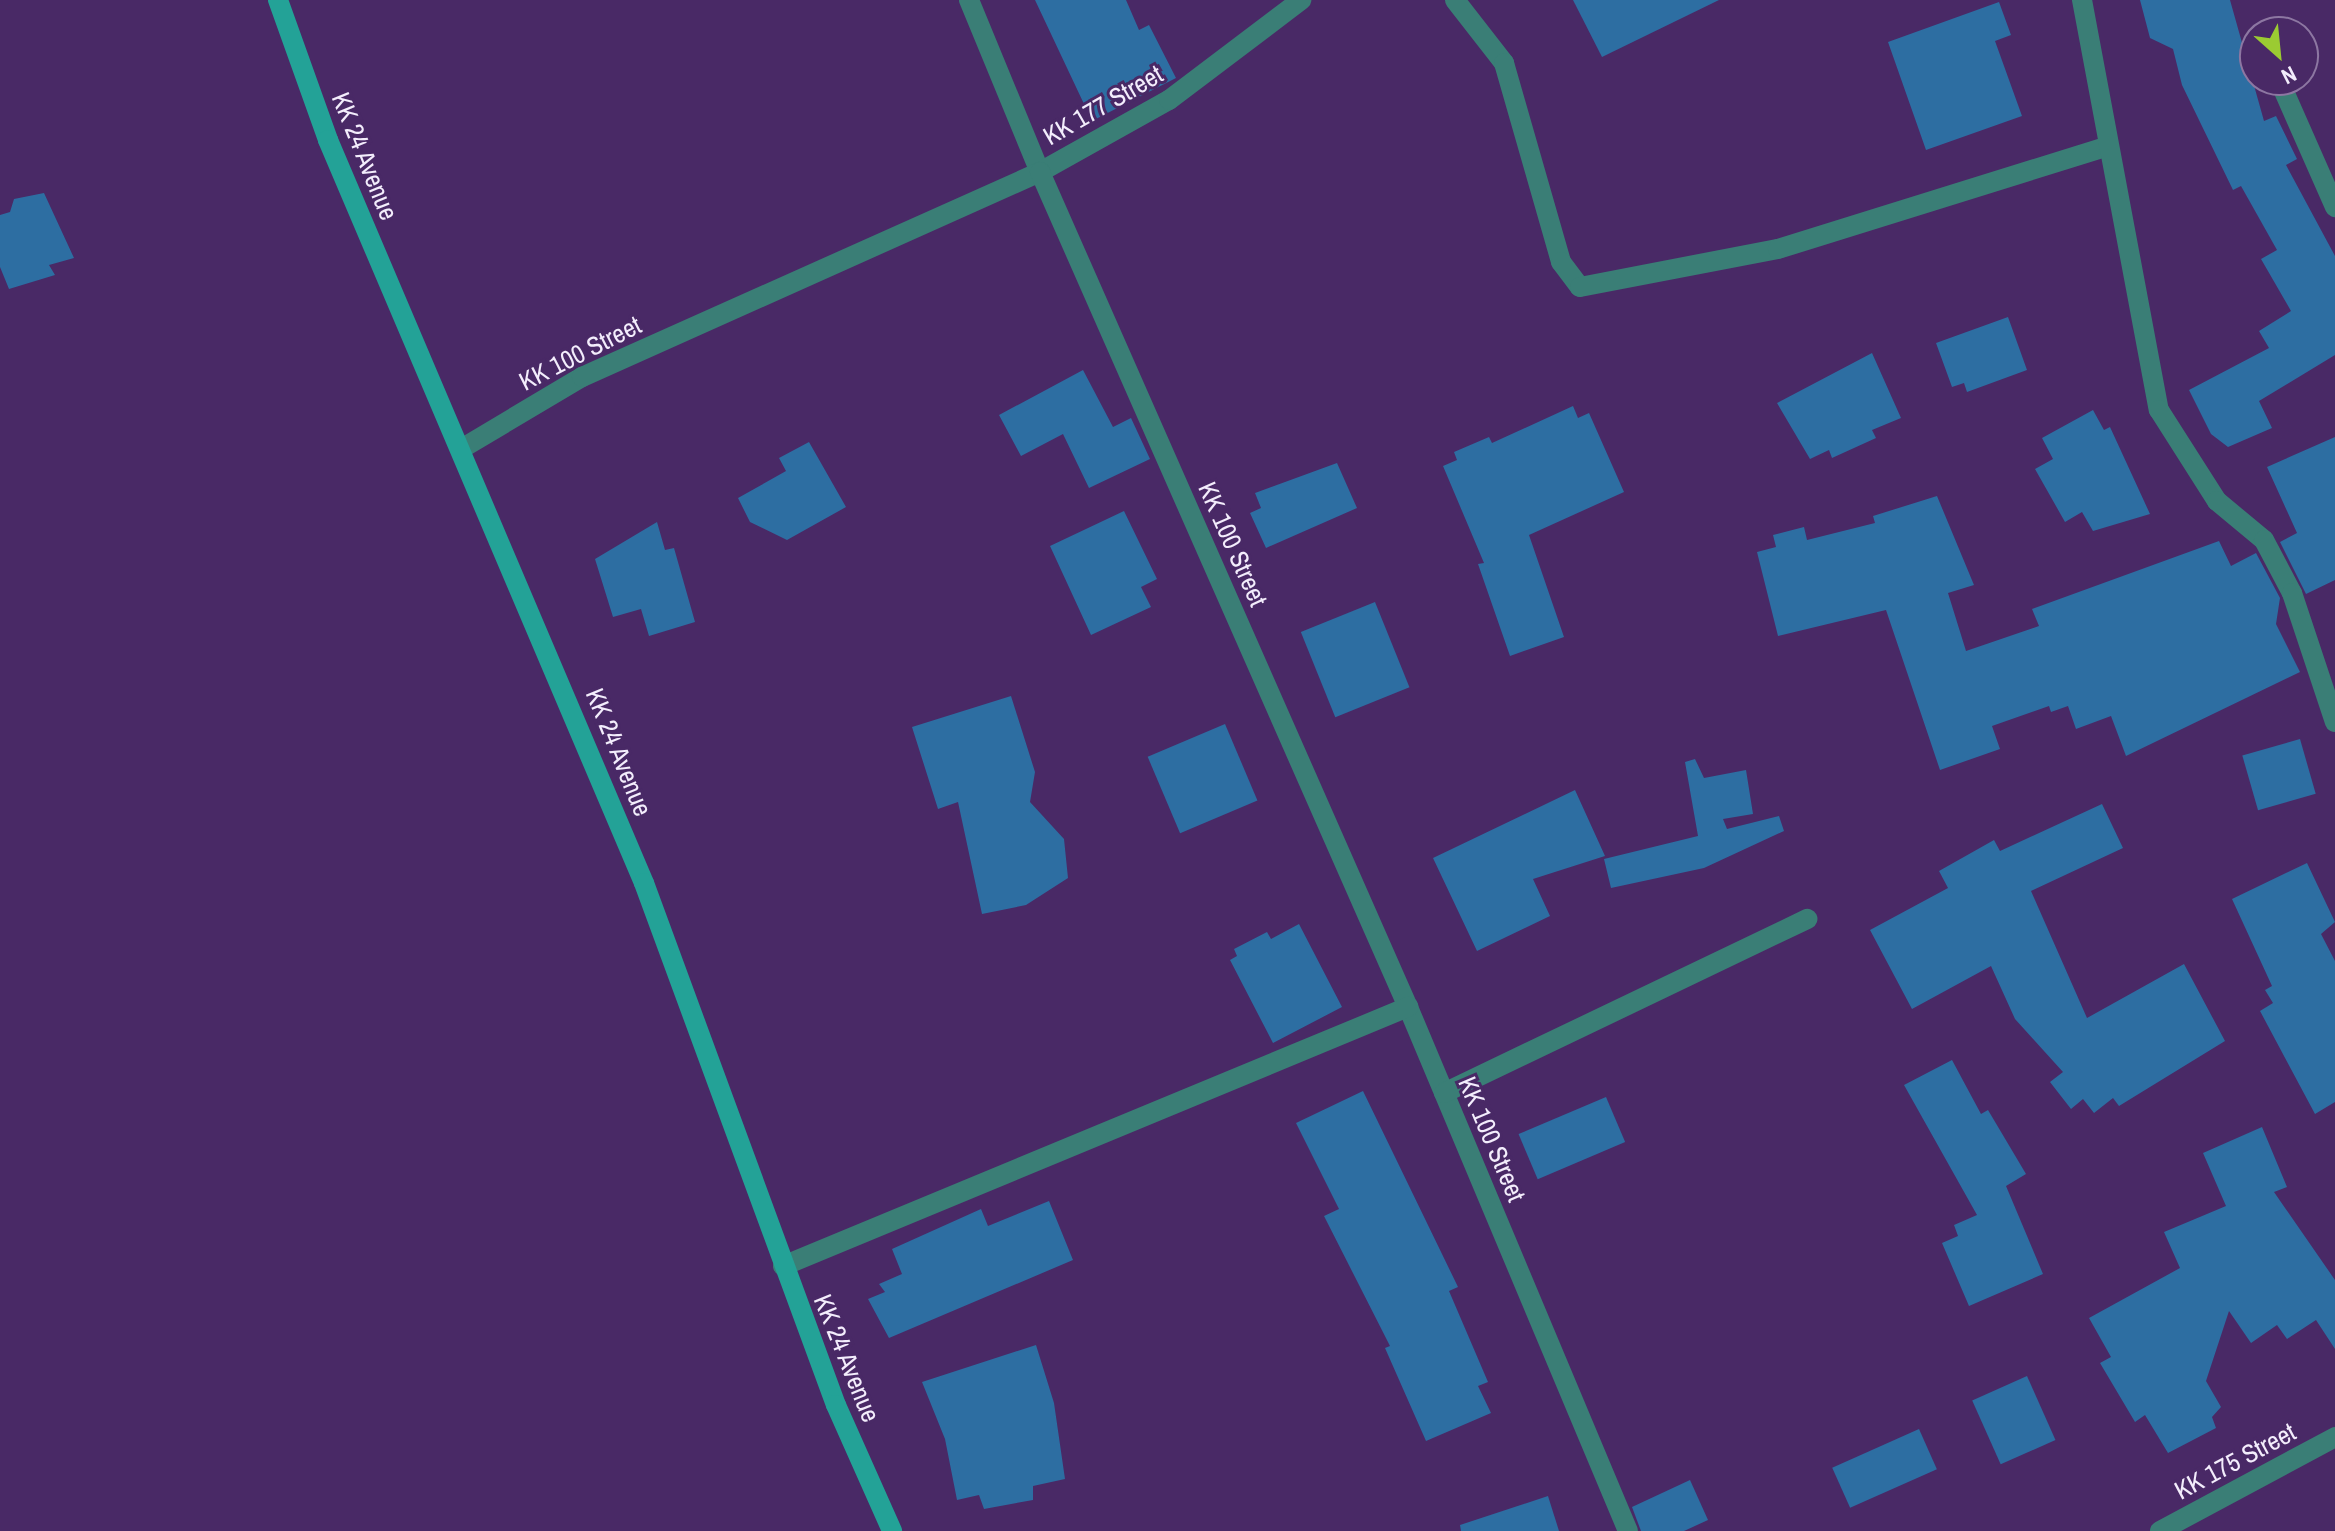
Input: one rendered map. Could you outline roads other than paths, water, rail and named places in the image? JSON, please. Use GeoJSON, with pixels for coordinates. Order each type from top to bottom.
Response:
{"type":"FeatureCollection","features":[{"type":"Feature","properties":{"kind":"street","name":"KK 24 Avenue"},"geometry":{"type":"LineString","coordinates":[[278,0],[328,140],[644,883],[783,1266],[892,1531]]}},
{"type":"Feature","properties":{"kind":"street","name":"KK 177 Street"},"geometry":{"type":"LineString","coordinates":[[969,0],[1040,172],[1169,100],[1301,0]]}},
{"type":"Feature","properties":{"kind":"street"},"geometry":{"type":"LineString","coordinates":[[1455,0],[1504,63],[1561,262],[1580,287],[1778,249],[2106,147]]}},
{"type":"Feature","properties":{"kind":"street"},"geometry":{"type":"LineString","coordinates":[[2082,0],[2106,147],[2159,410],[2217,501],[2264,540],[2292,593],[2335,722]]}},
{"type":"Feature","properties":{"kind":"street"},"geometry":{"type":"LineString","coordinates":[[2286,96],[2335,207]]}},
{"type":"Feature","properties":{"kind":"street","name":"KK 100 Street"},"geometry":{"type":"LineString","coordinates":[[461,449],[582,377],[1040,172],[1408,1007],[1628,1531]]}},
{"type":"Feature","properties":{"kind":"street"},"geometry":{"type":"LineString","coordinates":[[1444,1093],[1807,919]]}},
{"type":"Feature","properties":{"kind":"street"},"geometry":{"type":"LineString","coordinates":[[783,1266],[1408,1007]]}},
{"type":"Feature","properties":{"kind":"street","name":"KK 175 Street"},"geometry":{"type":"LineString","coordinates":[[2160,1531],[2335,1437]]}}]}
